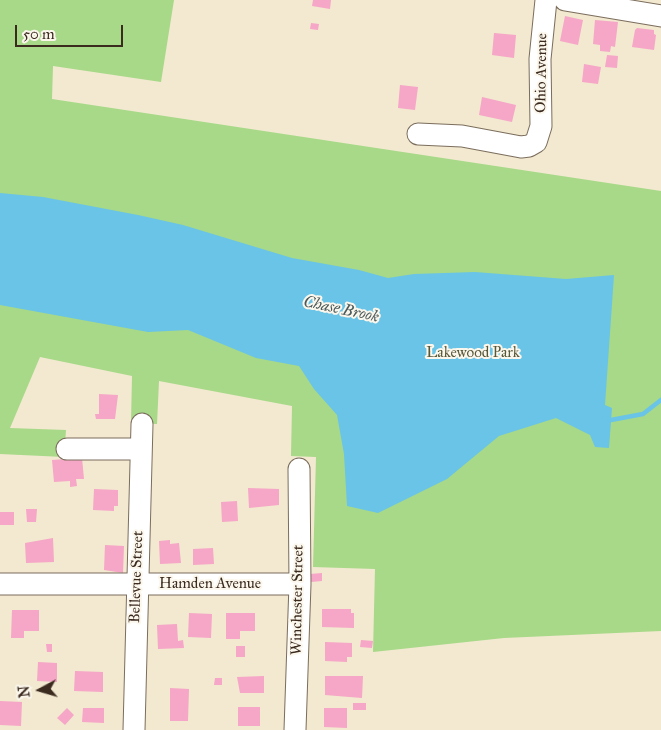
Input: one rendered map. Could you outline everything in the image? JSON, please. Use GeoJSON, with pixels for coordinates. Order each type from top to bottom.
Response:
{"type":"FeatureCollection","features":[{"type":"Feature","properties":{"kind":"street","name":"Ohio Avenue"},"geometry":{"type":"LineString","coordinates":[[418,134],[462,136],[521,147],[533,144],[538,139],[541,126],[541,46],[546,0]]}},
{"type":"Feature","properties":{"kind":"street"},"geometry":{"type":"LineString","coordinates":[[565,0],[661,16]]}},
{"type":"Feature","properties":{"kind":"street","name":"Bellevue Street"},"geometry":{"type":"LineString","coordinates":[[134,730],[142,424]]}},
{"type":"Feature","properties":{"kind":"street"},"geometry":{"type":"LineString","coordinates":[[67,449],[141,449]]}},
{"type":"Feature","properties":{"kind":"street","name":"Winchester Street"},"geometry":{"type":"LineString","coordinates":[[295,730],[300,584],[298,469]]}},
{"type":"Feature","properties":{"kind":"street","name":"Hamden Avenue"},"geometry":{"type":"LineString","coordinates":[[0,584],[300,584]]}},
{"type":"Feature","properties":{"kind":"green space","name":"Lakewood Park"},"geometry":{"type":"Polygon","coordinates":[[[0,0],[174,0],[161,82],[53,66],[52,99],[661,191],[661,631],[504,638],[373,652],[375,569],[313,567],[316,457],[291,456],[292,406],[159,381],[157,424],[131,423],[132,376],[40,357],[10,428],[66,430],[64,457],[0,454],[0,0]]]}},
{"type":"Feature","properties":{"kind":"water"},"geometry":{"type":"Polygon","coordinates":[[[0,193],[43,197],[138,215],[183,225],[292,258],[359,270],[388,278],[414,274],[475,272],[566,279],[614,275],[605,405],[612,408],[609,448],[595,447],[590,435],[556,418],[499,436],[447,479],[378,513],[347,506],[344,454],[337,415],[314,389],[299,366],[256,358],[188,330],[148,332],[0,305],[0,193]]]}},
{"type":"Feature","properties":{"kind":"building"},"geometry":{"type":"Polygon","coordinates":[[[313,0],[331,0],[330,9],[312,6],[313,0]]]}},
{"type":"Feature","properties":{"kind":"building"},"geometry":{"type":"Polygon","coordinates":[[[565,16],[583,20],[578,45],[560,41],[565,16]]]}},
{"type":"Feature","properties":{"kind":"building"},"geometry":{"type":"Polygon","coordinates":[[[595,20],[618,22],[615,47],[611,46],[610,52],[600,51],[600,45],[593,44],[595,20]]]}},
{"type":"Feature","properties":{"kind":"building"},"geometry":{"type":"Polygon","coordinates":[[[311,23],[319,24],[318,30],[310,29],[311,23]]]}},
{"type":"Feature","properties":{"kind":"building"},"geometry":{"type":"Polygon","coordinates":[[[637,28],[654,30],[656,35],[654,50],[632,47],[637,28]]]}},
{"type":"Feature","properties":{"kind":"building"},"geometry":{"type":"Polygon","coordinates":[[[494,33],[516,35],[514,58],[492,55],[494,33]]]}},
{"type":"Feature","properties":{"kind":"building"},"geometry":{"type":"Polygon","coordinates":[[[607,55],[618,56],[617,68],[605,67],[607,55]]]}},
{"type":"Feature","properties":{"kind":"building"},"geometry":{"type":"Polygon","coordinates":[[[584,64],[601,67],[598,84],[582,82],[584,64]]]}},
{"type":"Feature","properties":{"kind":"building"},"geometry":{"type":"Polygon","coordinates":[[[400,85],[418,87],[415,110],[398,108],[400,85]]]}},
{"type":"Feature","properties":{"kind":"building"},"geometry":{"type":"Polygon","coordinates":[[[482,97],[516,105],[512,122],[479,115],[482,97]]]}},
{"type":"Feature","properties":{"kind":"building"},"geometry":{"type":"Polygon","coordinates":[[[99,394],[118,395],[115,419],[96,419],[95,414],[99,414],[99,394]]]}},
{"type":"Feature","properties":{"kind":"building"},"geometry":{"type":"Polygon","coordinates":[[[82,458],[84,479],[76,479],[77,486],[70,487],[70,481],[54,482],[52,460],[82,458]]]}},
{"type":"Feature","properties":{"kind":"building"},"geometry":{"type":"Polygon","coordinates":[[[248,488],[279,489],[279,505],[249,508],[248,488]]]}},
{"type":"Feature","properties":{"kind":"building"},"geometry":{"type":"Polygon","coordinates":[[[94,489],[118,490],[118,506],[114,506],[114,511],[93,510],[94,489]]]}},
{"type":"Feature","properties":{"kind":"building"},"geometry":{"type":"Polygon","coordinates":[[[237,501],[238,521],[222,522],[221,502],[237,501]]]}},
{"type":"Feature","properties":{"kind":"building"},"geometry":{"type":"Polygon","coordinates":[[[26,509],[37,509],[36,522],[27,522],[26,509]]]}},
{"type":"Feature","properties":{"kind":"building"},"geometry":{"type":"Polygon","coordinates":[[[0,512],[14,512],[14,525],[0,525],[0,512]]]}},
{"type":"Feature","properties":{"kind":"building"},"geometry":{"type":"Polygon","coordinates":[[[53,538],[54,562],[26,563],[25,543],[53,538]]]}},
{"type":"Feature","properties":{"kind":"building"},"geometry":{"type":"Polygon","coordinates":[[[170,540],[170,544],[179,543],[181,563],[160,564],[159,541],[170,540]]]}},
{"type":"Feature","properties":{"kind":"building"},"geometry":{"type":"Polygon","coordinates":[[[105,545],[124,546],[123,573],[104,570],[105,545]]]}},
{"type":"Feature","properties":{"kind":"building"},"geometry":{"type":"Polygon","coordinates":[[[213,548],[214,564],[193,565],[193,549],[213,548]]]}},
{"type":"Feature","properties":{"kind":"building"},"geometry":{"type":"Polygon","coordinates":[[[322,573],[322,581],[311,582],[310,574],[322,573]]]}},
{"type":"Feature","properties":{"kind":"building"},"geometry":{"type":"Polygon","coordinates":[[[322,609],[351,609],[351,613],[354,613],[354,628],[322,627],[322,609]]]}},
{"type":"Feature","properties":{"kind":"building"},"geometry":{"type":"Polygon","coordinates":[[[12,610],[39,610],[39,631],[24,631],[24,638],[11,638],[12,610]]]}},
{"type":"Feature","properties":{"kind":"building"},"geometry":{"type":"Polygon","coordinates":[[[189,613],[212,614],[211,638],[188,637],[189,613]]]}},
{"type":"Feature","properties":{"kind":"building"},"geometry":{"type":"Polygon","coordinates":[[[226,613],[255,613],[255,631],[240,631],[240,639],[226,639],[226,613]]]}},
{"type":"Feature","properties":{"kind":"building"},"geometry":{"type":"Polygon","coordinates":[[[177,624],[178,641],[183,640],[184,648],[158,649],[157,625],[177,624]]]}},
{"type":"Feature","properties":{"kind":"building"},"geometry":{"type":"Polygon","coordinates":[[[361,640],[373,641],[372,648],[360,647],[361,640]]]}},
{"type":"Feature","properties":{"kind":"building"},"geometry":{"type":"Polygon","coordinates":[[[325,642],[352,643],[352,657],[347,657],[347,662],[325,661],[325,642]]]}},
{"type":"Feature","properties":{"kind":"building"},"geometry":{"type":"Polygon","coordinates":[[[46,644],[52,644],[52,652],[47,652],[46,644]]]}},
{"type":"Feature","properties":{"kind":"building"},"geometry":{"type":"Polygon","coordinates":[[[236,646],[245,646],[245,657],[236,657],[236,646]]]}},
{"type":"Feature","properties":{"kind":"building"},"geometry":{"type":"Polygon","coordinates":[[[38,662],[57,663],[57,682],[37,681],[38,662]]]}},
{"type":"Feature","properties":{"kind":"building"},"geometry":{"type":"Polygon","coordinates":[[[75,671],[103,672],[103,692],[74,691],[75,671]]]}},
{"type":"Feature","properties":{"kind":"building"},"geometry":{"type":"Polygon","coordinates":[[[264,676],[264,693],[240,693],[237,677],[264,676]]]}},
{"type":"Feature","properties":{"kind":"building"},"geometry":{"type":"Polygon","coordinates":[[[325,676],[363,676],[362,698],[325,695],[325,676]]]}},
{"type":"Feature","properties":{"kind":"building"},"geometry":{"type":"Polygon","coordinates":[[[215,678],[222,678],[222,685],[214,685],[215,678]]]}},
{"type":"Feature","properties":{"kind":"building"},"geometry":{"type":"Polygon","coordinates":[[[170,688],[189,689],[188,721],[170,721],[170,688]]]}},
{"type":"Feature","properties":{"kind":"building"},"geometry":{"type":"Polygon","coordinates":[[[0,701],[22,702],[21,726],[0,725],[0,701]]]}},
{"type":"Feature","properties":{"kind":"building"},"geometry":{"type":"Polygon","coordinates":[[[353,703],[366,703],[366,710],[353,710],[353,703]]]}},
{"type":"Feature","properties":{"kind":"building"},"geometry":{"type":"Polygon","coordinates":[[[238,707],[260,707],[260,726],[238,726],[238,707]]]}},
{"type":"Feature","properties":{"kind":"building"},"geometry":{"type":"Polygon","coordinates":[[[67,708],[74,715],[65,725],[57,718],[67,708]]]}},
{"type":"Feature","properties":{"kind":"building"},"geometry":{"type":"Polygon","coordinates":[[[83,708],[104,708],[104,723],[82,722],[83,708]]]}},
{"type":"Feature","properties":{"kind":"building"},"geometry":{"type":"Polygon","coordinates":[[[324,708],[347,708],[347,728],[324,727],[324,708]]]}},
{"type":"Feature","properties":{"kind":"waterway","name":"Chase Brook"},"geometry":{"type":"LineString","coordinates":[[605,418],[611,420],[643,414],[661,400]]}}]}
